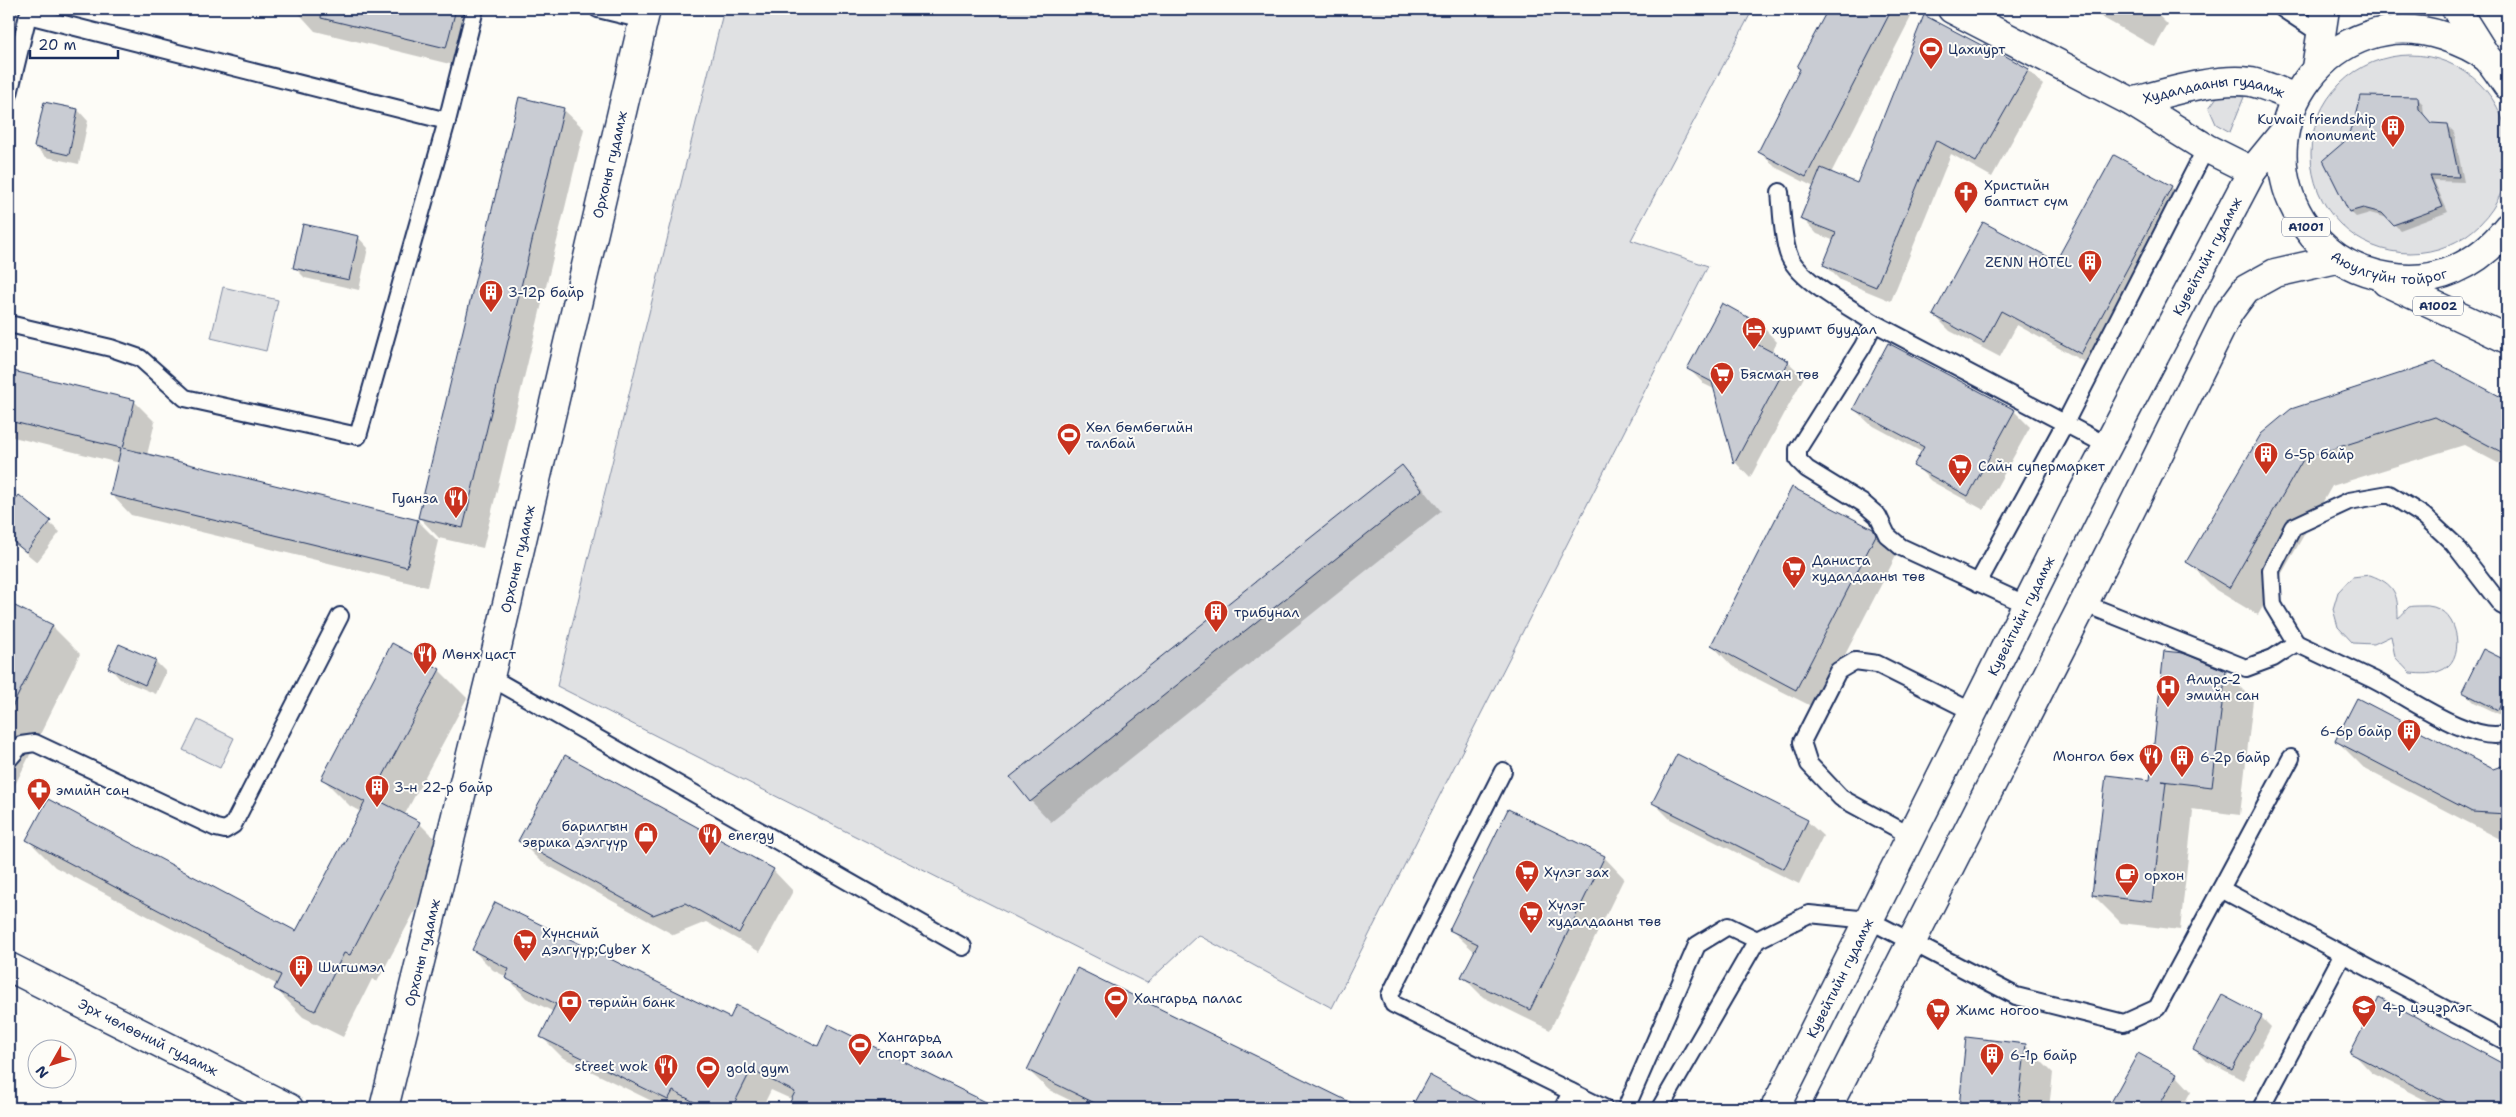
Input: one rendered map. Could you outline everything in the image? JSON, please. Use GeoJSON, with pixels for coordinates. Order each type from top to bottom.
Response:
{"type":"FeatureCollection","features":[{"type":"Feature","properties":{"kind":"main road","name":"Худалдааны гудамж"},"geometry":{"type":"LineString","coordinates":[[1952,9],[2132,102],[2206,148],[2252,171]]}},
{"type":"Feature","properties":{"kind":"main road","name":"A1001"},"geometry":{"type":"LineString","coordinates":[[2456,9],[2487,59]]}},
{"type":"Feature","properties":{"kind":"main road","name":"Орхоны гудамж"},"geometry":{"type":"LineString","coordinates":[[384,1108],[490,677],[645,14]]}},
{"type":"Feature","properties":{"kind":"main road","name":"A1001"},"geometry":{"type":"LineString","coordinates":[[2316,68],[2323,22]]}},
{"type":"Feature","properties":{"kind":"main road","name":"Аюулгүйн тойрог"},"geometry":{"type":"LineString","coordinates":[[2507,86],[2487,59],[2461,42],[2431,32],[2400,30],[2369,35],[2341,48],[2316,68],[2295,98],[2283,133],[2282,169],[2292,204],[2310,234],[2337,259],[2368,274],[2401,280],[2434,277],[2466,266],[2493,246],[2507,228]]}},
{"type":"Feature","properties":{"kind":"main road","name":"Худалдааны гудамж"},"geometry":{"type":"LineString","coordinates":[[2132,102],[2181,88],[2235,82],[2263,85],[2295,98]]}},
{"type":"Feature","properties":{"kind":"main road","name":"Кувейтийн гудамж"},"geometry":{"type":"LineString","coordinates":[[1775,1108],[2108,446],[2252,171],[2283,133]]}},
{"type":"Feature","properties":{"kind":"main road"},"geometry":{"type":"LineString","coordinates":[[1827,1108],[2229,312],[2246,289],[2275,273],[2337,259]]}},
{"type":"Feature","properties":{"kind":"main road","name":"A1002"},"geometry":{"type":"LineString","coordinates":[[2368,274],[2507,338]]}},
{"type":"Feature","properties":{"kind":"main road","name":"Эрх чөлөөний гудамж"},"geometry":{"type":"LineString","coordinates":[[9,967],[289,1108]]}},
{"type":"Feature","properties":{"kind":"lane"},"geometry":{"type":"LineString","coordinates":[[9,324],[111,348],[140,358],[185,398],[358,436],[447,121],[475,9]]}},
{"type":"Feature","properties":{"kind":"lane"},"geometry":{"type":"LineString","coordinates":[[598,9],[645,14]]}},
{"type":"Feature","properties":{"kind":"lane"},"geometry":{"type":"LineString","coordinates":[[2283,9],[2323,22]]}},
{"type":"Feature","properties":{"kind":"lane"},"geometry":{"type":"LineString","coordinates":[[9,94],[28,16],[447,121]]}},
{"type":"Feature","properties":{"kind":"lane"},"geometry":{"type":"LineString","coordinates":[[1978,583],[2065,423],[2206,148]]}},
{"type":"Feature","properties":{"kind":"lane"},"geometry":{"type":"LineString","coordinates":[[1780,192],[1788,254],[1794,265],[1804,276],[1874,323],[2108,446]]}},
{"type":"Feature","properties":{"kind":"lane"},"geometry":{"type":"LineString","coordinates":[[1874,323],[1863,346],[1798,449],[1798,460],[1807,469],[1864,504],[1878,516],[1887,535],[1901,548],[2027,605]]}},
{"type":"Feature","properties":{"kind":"lane"},"geometry":{"type":"LineString","coordinates":[[2507,608],[2501,605],[2453,543],[2424,516],[2389,494],[2349,501],[2293,527],[2271,570],[2273,605],[2296,643],[2374,680],[2442,719],[2474,732],[2503,735],[2507,733]]}},
{"type":"Feature","properties":{"kind":"lane"},"geometry":{"type":"LineString","coordinates":[[2083,603],[2246,668],[2273,658],[2296,643]]}},
{"type":"Feature","properties":{"kind":"lane"},"geometry":{"type":"LineString","coordinates":[[9,759],[21,745],[34,743],[216,828],[225,830],[233,825],[340,616]]}},
{"type":"Feature","properties":{"kind":"lane"},"geometry":{"type":"LineString","coordinates":[[1912,836],[1842,798],[1809,764],[1802,742],[1838,671],[1855,661],[1877,664],[1973,712]]}},
{"type":"Feature","properties":{"kind":"lane"},"geometry":{"type":"LineString","coordinates":[[490,677],[963,947]]}},
{"type":"Feature","properties":{"kind":"lane"},"geometry":{"type":"LineString","coordinates":[[1660,1108],[1757,940],[1810,914],[1869,920],[2016,996],[2124,1023],[2157,1008],[2291,758]]}},
{"type":"Feature","properties":{"kind":"lane"},"geometry":{"type":"LineString","coordinates":[[1503,770],[1390,995],[1393,1004],[1604,1108]]}},
{"type":"Feature","properties":{"kind":"lane"},"geometry":{"type":"LineString","coordinates":[[2221,889],[2507,1042]]}},
{"type":"Feature","properties":{"kind":"lane"},"geometry":{"type":"LineString","coordinates":[[1626,1108],[1697,945],[1728,926],[1757,940]]}},
{"type":"Feature","properties":{"kind":"lane"},"geometry":{"type":"LineString","coordinates":[[2261,1108],[2343,954]]}},
{"type":"Feature","properties":{"kind":"lane"},"geometry":{"type":"LineString","coordinates":[[1563,1108],[1571,1092]]}},
{"type":"Feature","properties":{"kind":"shaded area"},"geometry":{"type":"Polygon","coordinates":[[[724,9],[1753,9],[1631,240],[1708,266],[1332,1008],[1198,935],[1147,983],[557,686],[724,9]]]}},
{"type":"Feature","properties":{"kind":"shaded area"},"geometry":{"type":"Polygon","coordinates":[[[2400,55],[2420,55],[2448,62],[2473,77],[2487,91],[2502,116],[2509,144],[2509,164],[2502,192],[2487,217],[2473,231],[2448,246],[2439,249],[2420,253],[2400,253],[2372,246],[2347,231],[2333,217],[2318,192],[2315,183],[2311,164],[2311,144],[2318,116],[2333,91],[2347,77],[2372,62],[2381,59],[2400,55]]]}},
{"type":"Feature","properties":{"kind":"shaded area"},"geometry":{"type":"Polygon","coordinates":[[[2226,94],[2244,97],[2230,132],[2216,124],[2209,108],[2217,97],[2226,94]]]}},
{"type":"Feature","properties":{"kind":"shaded area"},"geometry":{"type":"Polygon","coordinates":[[[223,287],[278,300],[266,351],[211,338],[223,287]]]}},
{"type":"Feature","properties":{"kind":"shaded area"},"geometry":{"type":"Polygon","coordinates":[[[2370,575],[2390,586],[2396,596],[2398,618],[2409,607],[2413,606],[2434,607],[2444,612],[2451,621],[2457,643],[2451,663],[2444,669],[2432,673],[2410,673],[2395,657],[2391,636],[2374,644],[2353,643],[2338,627],[2333,609],[2338,592],[2352,577],[2370,575]]]}},
{"type":"Feature","properties":{"kind":"shaded area"},"geometry":{"type":"Polygon","coordinates":[[[198,720],[234,738],[220,768],[183,750],[198,720]]]}},
{"type":"Feature","properties":{"kind":"building"},"geometry":{"type":"Polygon","coordinates":[[[322,9],[456,9],[446,48],[321,18],[322,9]]]}},
{"type":"Feature","properties":{"kind":"building"},"geometry":{"type":"Polygon","coordinates":[[[1828,9],[1892,9],[1806,177],[1758,152],[1800,69],[1797,67],[1828,9]]]}},
{"type":"Feature","properties":{"kind":"building"},"geometry":{"type":"Polygon","coordinates":[[[1924,15],[1983,46],[1984,44],[2029,69],[1976,162],[1936,140],[1876,287],[1823,265],[1836,233],[1800,219],[1821,168],[1857,183],[1924,15]]]}},
{"type":"Feature","properties":{"kind":"building"},"geometry":{"type":"Polygon","coordinates":[[[2361,96],[2418,97],[2419,109],[2431,123],[2448,124],[2459,177],[2430,176],[2443,207],[2393,225],[2382,213],[2363,208],[2349,212],[2323,160],[2344,142],[2355,121],[2361,96]]]}},
{"type":"Feature","properties":{"kind":"building"},"geometry":{"type":"Polygon","coordinates":[[[519,97],[564,108],[463,528],[418,518],[519,97]]]}},
{"type":"Feature","properties":{"kind":"building"},"geometry":{"type":"Polygon","coordinates":[[[44,102],[78,109],[69,155],[34,147],[44,102]]]}},
{"type":"Feature","properties":{"kind":"building"},"geometry":{"type":"Polygon","coordinates":[[[2114,155],[2172,186],[2081,354],[2001,311],[1984,343],[1933,315],[1983,222],[2056,261],[2114,155]]]}},
{"type":"Feature","properties":{"kind":"building"},"geometry":{"type":"Polygon","coordinates":[[[303,224],[359,236],[349,280],[293,268],[303,224]]]}},
{"type":"Feature","properties":{"kind":"building"},"geometry":{"type":"Polygon","coordinates":[[[1722,303],[1762,325],[1753,342],[1789,361],[1734,464],[1712,382],[1687,369],[1722,303]]]}},
{"type":"Feature","properties":{"kind":"building"},"geometry":{"type":"Polygon","coordinates":[[[1888,343],[2015,410],[1968,496],[1913,466],[1924,447],[1853,409],[1888,343]]]}},
{"type":"Feature","properties":{"kind":"building","name":"6-5р байр"},"geometry":{"type":"Polygon","coordinates":[[[2435,362],[2507,400],[2507,455],[2435,417],[2304,458],[2229,588],[2186,562],[2261,434],[2291,409],[2435,362]]]}},
{"type":"Feature","properties":{"kind":"building"},"geometry":{"type":"Polygon","coordinates":[[[9,370],[135,400],[123,448],[418,520],[407,567],[110,495],[121,448],[9,421],[9,370]]]}},
{"type":"Feature","properties":{"kind":"building","name":"трибунал"},"geometry":{"type":"Polygon","coordinates":[[[1402,465],[1422,490],[1030,802],[1010,777],[1402,465]]]}},
{"type":"Feature","properties":{"kind":"building","name":"Даниста худалдааны төв"},"geometry":{"type":"Polygon","coordinates":[[[1792,487],[1873,529],[1876,535],[1796,690],[1711,645],[1792,487]]]}},
{"type":"Feature","properties":{"kind":"building"},"geometry":{"type":"Polygon","coordinates":[[[19,495],[51,521],[26,552],[9,538],[9,508],[19,495]]]}},
{"type":"Feature","properties":{"kind":"building"},"geometry":{"type":"Polygon","coordinates":[[[9,603],[53,625],[9,713],[9,603]]]}},
{"type":"Feature","properties":{"kind":"building","name":"3-н 22-р байр"},"geometry":{"type":"Polygon","coordinates":[[[392,643],[440,669],[372,797],[420,822],[350,955],[344,953],[315,1011],[274,989],[281,975],[26,840],[48,799],[296,931],[365,802],[321,779],[392,643]]]}},
{"type":"Feature","properties":{"kind":"building"},"geometry":{"type":"Polygon","coordinates":[[[119,644],[156,660],[145,685],[108,668],[119,644]]]}},
{"type":"Feature","properties":{"kind":"building"},"geometry":{"type":"Polygon","coordinates":[[[2483,649],[2507,661],[2507,692],[2498,710],[2462,692],[2483,649]]]}},
{"type":"Feature","properties":{"kind":"building","name":"6-2р байр"},"geometry":{"type":"Polygon","coordinates":[[[2164,651],[2183,653],[2226,671],[2212,787],[2162,781],[2166,782],[2152,902],[2092,895],[2106,775],[2150,780],[2164,651]]]}},
{"type":"Feature","properties":{"kind":"building","name":"6-6р байр"},"geometry":{"type":"Polygon","coordinates":[[[2357,698],[2493,769],[2507,764],[2507,814],[2472,812],[2335,741],[2357,698]]]}},
{"type":"Feature","properties":{"kind":"building"},"geometry":{"type":"Polygon","coordinates":[[[1677,754],[1808,820],[1784,869],[1652,803],[1677,754]]]}},
{"type":"Feature","properties":{"kind":"building","name":"барилгын эврика дэлгүүр"},"geometry":{"type":"Polygon","coordinates":[[[565,755],[774,869],[739,933],[685,903],[653,915],[518,841],[565,755]]]}},
{"type":"Feature","properties":{"kind":"building","name":"Хүлэг зах"},"geometry":{"type":"Polygon","coordinates":[[[1508,809],[1605,856],[1530,1010],[1461,977],[1478,944],[1449,930],[1508,809]]]}},
{"type":"Feature","properties":{"kind":"building"},"geometry":{"type":"Polygon","coordinates":[[[495,902],[730,1018],[736,1005],[818,1046],[828,1024],[998,1108],[787,1108],[795,1092],[751,1070],[732,1108],[706,1108],[673,1091],[668,1100],[540,1037],[556,1004],[505,978],[509,969],[472,950],[495,902]]]}},
{"type":"Feature","properties":{"kind":"building","name":"Хангарьд палас"},"geometry":{"type":"Polygon","coordinates":[[[1077,968],[1362,1108],[1105,1108],[1027,1070],[1077,968]]]}},
{"type":"Feature","properties":{"kind":"building"},"geometry":{"type":"Polygon","coordinates":[[[2222,995],[2262,1016],[2232,1070],[2193,1049],[2222,995]]]}},
{"type":"Feature","properties":{"kind":"building"},"geometry":{"type":"Polygon","coordinates":[[[2379,997],[2507,1066],[2507,1108],[2458,1108],[2350,1053],[2379,997]]]}},
{"type":"Feature","properties":{"kind":"building","name":"6-1р байр"},"geometry":{"type":"Polygon","coordinates":[[[1966,1037],[2026,1044],[2018,1108],[1959,1108],[1966,1037]]]}},
{"type":"Feature","properties":{"kind":"building"},"geometry":{"type":"Polygon","coordinates":[[[2138,1053],[2177,1074],[2158,1108],[2108,1108],[2138,1053]]]}},
{"type":"Feature","properties":{"kind":"building"},"geometry":{"type":"Polygon","coordinates":[[[1429,1075],[1490,1108],[1411,1108],[1429,1075]]]}},
{"type":"Feature","properties":{"kind":"place","name":"Цахиурт"},"geometry":{"type":"Point","coordinates":[1931,70]}},
{"type":"Feature","properties":{"kind":"place","name":"Kuwait friendship monument"},"geometry":{"type":"Point","coordinates":[2393,148]}},
{"type":"Feature","properties":{"kind":"place","name":"Христийн баптист сүм"},"geometry":{"type":"Point","coordinates":[1966,214]}},
{"type":"Feature","properties":{"kind":"place","name":"ZENN HOTEL"},"geometry":{"type":"Point","coordinates":[2090,283]}},
{"type":"Feature","properties":{"kind":"place","name":"3-12р байр"},"geometry":{"type":"Point","coordinates":[491,313]}},
{"type":"Feature","properties":{"kind":"place","name":"хуримт буудал"},"geometry":{"type":"Point","coordinates":[1754,350]}},
{"type":"Feature","properties":{"kind":"place","name":"Бясман төв"},"geometry":{"type":"Point","coordinates":[1722,395]}},
{"type":"Feature","properties":{"kind":"place","name":"Хөл бөмбөгийн талбай"},"geometry":{"type":"Point","coordinates":[1069,456]}},
{"type":"Feature","properties":{"kind":"place","name":"6-5р байр"},"geometry":{"type":"Point","coordinates":[2266,475]}},
{"type":"Feature","properties":{"kind":"place","name":"Сайн супермаркет"},"geometry":{"type":"Point","coordinates":[1960,487]}},
{"type":"Feature","properties":{"kind":"place","name":"Гуанза"},"geometry":{"type":"Point","coordinates":[456,519]}},
{"type":"Feature","properties":{"kind":"place","name":"Даниста худалдааны төв"},"geometry":{"type":"Point","coordinates":[1794,589]}},
{"type":"Feature","properties":{"kind":"place","name":"трибунал"},"geometry":{"type":"Point","coordinates":[1216,633]}},
{"type":"Feature","properties":{"kind":"place","name":"Мөнх цаст"},"geometry":{"type":"Point","coordinates":[425,675]}},
{"type":"Feature","properties":{"kind":"place","name":"Aлирс-2 эмийн сан"},"geometry":{"type":"Point","coordinates":[2168,708]}},
{"type":"Feature","properties":{"kind":"place","name":"6-6р байр"},"geometry":{"type":"Point","coordinates":[2409,752]}},
{"type":"Feature","properties":{"kind":"place","name":"Монгол бөх"},"geometry":{"type":"Point","coordinates":[2151,777]}},
{"type":"Feature","properties":{"kind":"place","name":"6-2р байр"},"geometry":{"type":"Point","coordinates":[2182,778]}},
{"type":"Feature","properties":{"kind":"place","name":"3-н 22-р байр"},"geometry":{"type":"Point","coordinates":[377,808]}},
{"type":"Feature","properties":{"kind":"place","name":"эмийн сан"},"geometry":{"type":"Point","coordinates":[39,811]}},
{"type":"Feature","properties":{"kind":"place","name":"барилгын эврика дэлгүүр"},"geometry":{"type":"Point","coordinates":[646,855]}},
{"type":"Feature","properties":{"kind":"place","name":"energy"},"geometry":{"type":"Point","coordinates":[710,856]}},
{"type":"Feature","properties":{"kind":"place","name":"Хүлэг зах"},"geometry":{"type":"Point","coordinates":[1527,893]}},
{"type":"Feature","properties":{"kind":"place","name":"орхон"},"geometry":{"type":"Point","coordinates":[2127,896]}},
{"type":"Feature","properties":{"kind":"place","name":"Хүлэг худалдааны төв"},"geometry":{"type":"Point","coordinates":[1531,934]}},
{"type":"Feature","properties":{"kind":"place","name":"Хүнсний дэлгүүр;Cyber X"},"geometry":{"type":"Point","coordinates":[525,962]}},
{"type":"Feature","properties":{"kind":"place","name":"Шигшмэл"},"geometry":{"type":"Point","coordinates":[301,988]}},
{"type":"Feature","properties":{"kind":"place","name":"Хангарьд палас"},"geometry":{"type":"Point","coordinates":[1116,1019]}},
{"type":"Feature","properties":{"kind":"place","name":"төрийн банк"},"geometry":{"type":"Point","coordinates":[570,1023]}},
{"type":"Feature","properties":{"kind":"place","name":"4-р цэцэрлэг"},"geometry":{"type":"Point","coordinates":[2364,1028]}},
{"type":"Feature","properties":{"kind":"place","name":"Жимс ногоо"},"geometry":{"type":"Point","coordinates":[1938,1031]}},
{"type":"Feature","properties":{"kind":"place","name":"Хангарьд спорт заал"},"geometry":{"type":"Point","coordinates":[860,1066]}},
{"type":"Feature","properties":{"kind":"place","name":"6-1р байр"},"geometry":{"type":"Point","coordinates":[1992,1076]}},
{"type":"Feature","properties":{"kind":"place","name":"street wok"},"geometry":{"type":"Point","coordinates":[666,1087]}},
{"type":"Feature","properties":{"kind":"place","name":"gold gym"},"geometry":{"type":"Point","coordinates":[708,1089]}}]}
